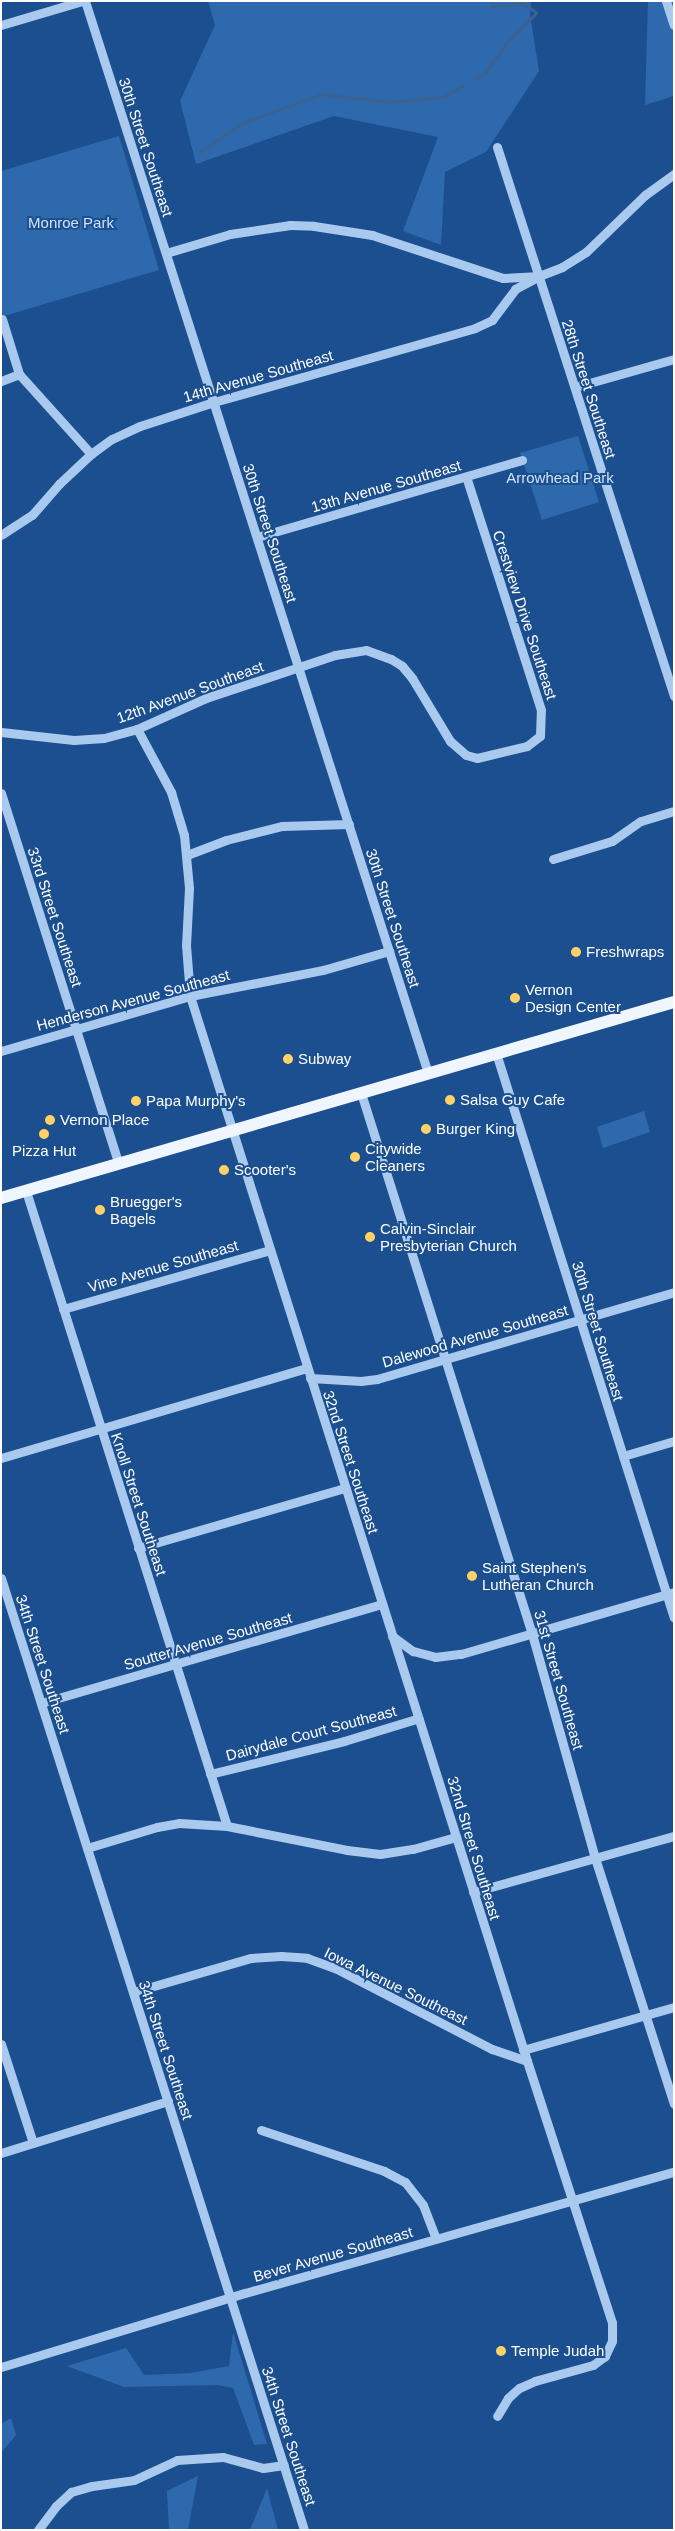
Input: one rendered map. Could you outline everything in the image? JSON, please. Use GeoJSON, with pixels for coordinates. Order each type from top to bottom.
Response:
{"type":"FeatureCollection","features":[{"type":"Feature","properties":{"kind":"main road"},"geometry":{"type":"LineString","coordinates":[[1,1198],[674,1002]]}},
{"type":"Feature","properties":{"kind":"street"},"geometry":{"type":"LineString","coordinates":[[1,25],[83,1]]}},
{"type":"Feature","properties":{"kind":"street","name":"30th Street Southeast"},"geometry":{"type":"LineString","coordinates":[[83,1],[166,252],[428,1073]]}},
{"type":"Feature","properties":{"kind":"street"},"geometry":{"type":"LineString","coordinates":[[666,1],[674,25]]}},
{"type":"Feature","properties":{"kind":"street","name":"28th Street Southeast"},"geometry":{"type":"LineString","coordinates":[[497,147],[674,696]]}},
{"type":"Feature","properties":{"kind":"street"},"geometry":{"type":"LineString","coordinates":[[166,252],[230,234],[290,225],[314,226],[372,235],[503,278],[539,276],[562,267],[586,252],[645,195],[674,174]]}},
{"type":"Feature","properties":{"kind":"street","name":"14th Avenue Southeast"},"geometry":{"type":"LineString","coordinates":[[1,536],[32,515],[59,484],[91,454],[112,439],[140,426],[214,402],[475,328],[492,320],[515,289],[539,276]]}},
{"type":"Feature","properties":{"kind":"street"},"geometry":{"type":"LineString","coordinates":[[2,319],[19,374],[91,454]]}},
{"type":"Feature","properties":{"kind":"street"},"geometry":{"type":"LineString","coordinates":[[575,387],[674,359]]}},
{"type":"Feature","properties":{"kind":"street"},"geometry":{"type":"LineString","coordinates":[[1,381],[19,374]]}},
{"type":"Feature","properties":{"kind":"street","name":"13th Avenue Southeast"},"geometry":{"type":"LineString","coordinates":[[257,537],[522,460]]}},
{"type":"Feature","properties":{"kind":"street","name":"Crestview Drive Southeast"},"geometry":{"type":"LineString","coordinates":[[299,668],[350,651],[366,650],[392,659],[402,666],[412,678],[450,741],[466,755],[477,758],[527,746],[540,736],[541,710],[466,477]]}},
{"type":"Feature","properties":{"kind":"street","name":"12th Avenue Southeast"},"geometry":{"type":"LineString","coordinates":[[1,732],[74,740],[104,738],[137,729],[206,698],[299,668]]}},
{"type":"Feature","properties":{"kind":"street","name":"32nd Street Southeast"},"geometry":{"type":"LineString","coordinates":[[137,729],[171,792],[184,835],[189,888],[186,945],[190,996],[526,2061],[612,2323],[612,2341],[605,2356],[593,2365],[535,2381],[519,2388],[508,2398],[497,2416]]}},
{"type":"Feature","properties":{"kind":"street","name":"33rd Street Southeast"},"geometry":{"type":"LineString","coordinates":[[1,793],[119,1164]]}},
{"type":"Feature","properties":{"kind":"street"},"geometry":{"type":"LineString","coordinates":[[553,859],[612,841],[641,821],[674,811]]}},
{"type":"Feature","properties":{"kind":"street"},"geometry":{"type":"LineString","coordinates":[[187,855],[226,840],[282,826],[349,824]]}},
{"type":"Feature","properties":{"kind":"street","name":"Henderson Avenue Southeast"},"geometry":{"type":"LineString","coordinates":[[1,1051],[190,996],[323,970],[389,950]]}},
{"type":"Feature","properties":{"kind":"street","name":"30th Street Southeast"},"geometry":{"type":"LineString","coordinates":[[496,1053],[623,1456],[670,1593],[674,1618]]}},
{"type":"Feature","properties":{"kind":"street","name":"31st Street Southeast"},"geometry":{"type":"LineString","coordinates":[[361,1093],[532,1634],[595,1858],[674,2104]]}},
{"type":"Feature","properties":{"kind":"street","name":"Knoll Street Southeast"},"geometry":{"type":"LineString","coordinates":[[26,1191],[227,1826]]}},
{"type":"Feature","properties":{"kind":"street","name":"Vine Avenue Southeast"},"geometry":{"type":"LineString","coordinates":[[63,1309],[270,1250]]}},
{"type":"Feature","properties":{"kind":"street","name":"Dalewood Avenue Southeast"},"geometry":{"type":"LineString","coordinates":[[1,1458],[100,1429],[309,1373],[361,1381],[377,1379],[674,1292]]}},
{"type":"Feature","properties":{"kind":"street"},"geometry":{"type":"LineString","coordinates":[[623,1456],[674,1441]]}},
{"type":"Feature","properties":{"kind":"street"},"geometry":{"type":"LineString","coordinates":[[138,1548],[345,1488]]}},
{"type":"Feature","properties":{"kind":"street","name":"34th Street Southeast"},"geometry":{"type":"LineString","coordinates":[[1,1578],[304,2530]]}},
{"type":"Feature","properties":{"kind":"street"},"geometry":{"type":"LineString","coordinates":[[392,1636],[413,1651],[435,1657],[461,1654],[670,1593]]}},
{"type":"Feature","properties":{"kind":"street","name":"Soutter Avenue Southeast"},"geometry":{"type":"LineString","coordinates":[[41,1703],[382,1604]]}},
{"type":"Feature","properties":{"kind":"street","name":"Dairydale Court Southeast"},"geometry":{"type":"LineString","coordinates":[[210,1774],[344,1741],[419,1718]]}},
{"type":"Feature","properties":{"kind":"street"},"geometry":{"type":"LineString","coordinates":[[87,1848],[157,1827],[180,1823],[227,1826],[347,1850],[380,1854],[413,1849],[456,1837]]}},
{"type":"Feature","properties":{"kind":"street"},"geometry":{"type":"LineString","coordinates":[[473,1892],[674,1836]]}},
{"type":"Feature","properties":{"kind":"street","name":"Iowa Avenue Southeast"},"geometry":{"type":"LineString","coordinates":[[133,1992],[251,1958],[281,1956],[307,1958],[335,1968],[492,2049],[526,2061]]}},
{"type":"Feature","properties":{"kind":"street"},"geometry":{"type":"LineString","coordinates":[[523,2050],[674,2007]]}},
{"type":"Feature","properties":{"kind":"street"},"geometry":{"type":"LineString","coordinates":[[1,2044],[33,2143]]}},
{"type":"Feature","properties":{"kind":"street"},"geometry":{"type":"LineString","coordinates":[[1,2153],[168,2101]]}},
{"type":"Feature","properties":{"kind":"street"},"geometry":{"type":"LineString","coordinates":[[261,2130],[384,2171],[405,2182],[424,2205],[436,2239]]}},
{"type":"Feature","properties":{"kind":"street","name":"Bever Avenue Southeast"},"geometry":{"type":"LineString","coordinates":[[1,2367],[230,2297],[674,2172]]}},
{"type":"Feature","properties":{"kind":"street"},"geometry":{"type":"LineString","coordinates":[[38,2530],[56,2506],[71,2492],[92,2486],[134,2480],[177,2460],[223,2457],[263,2468],[284,2465]]}},
{"type":"Feature","properties":{"kind":"green space"},"geometry":{"type":"Polygon","coordinates":[[[208,1],[531,1],[530,14],[539,71],[486,152],[445,172],[441,245],[403,231],[438,137],[334,116],[196,164],[180,101],[215,25],[208,1]]]}},
{"type":"Feature","properties":{"kind":"green space"},"geometry":{"type":"Polygon","coordinates":[[[648,1],[674,1],[674,96],[645,105],[648,1]]]}},
{"type":"Feature","properties":{"kind":"green space","name":"Monroe Park"},"geometry":{"type":"Polygon","coordinates":[[[119,136],[159,270],[1,317],[1,171],[119,136]]]}},
{"type":"Feature","properties":{"kind":"green space","name":"Arrowhead Park"},"geometry":{"type":"Polygon","coordinates":[[[578,436],[599,502],[542,520],[520,453],[578,436]]]}},
{"type":"Feature","properties":{"kind":"green space"},"geometry":{"type":"Polygon","coordinates":[[[644,1111],[650,1132],[603,1148],[597,1127],[644,1111]]]}},
{"type":"Feature","properties":{"kind":"green space"},"geometry":{"type":"Polygon","coordinates":[[[233,2332],[267,2444],[254,2445],[233,2388],[218,2385],[124,2387],[67,2366],[126,2348],[144,2375],[191,2373],[229,2366],[233,2332]]]}},
{"type":"Feature","properties":{"kind":"green space"},"geometry":{"type":"Polygon","coordinates":[[[11,2418],[16,2435],[1,2453],[1,2424],[11,2418]]]}},
{"type":"Feature","properties":{"kind":"green space"},"geometry":{"type":"Polygon","coordinates":[[[198,2476],[188,2530],[169,2530],[167,2491],[198,2476]]]}},
{"type":"Feature","properties":{"kind":"green space"},"geometry":{"type":"Polygon","coordinates":[[[267,2488],[278,2530],[250,2530],[267,2488]]]}},
{"type":"Feature","properties":{"kind":"waterway"},"geometry":{"type":"LineString","coordinates":[[475,79],[485,73],[506,44],[536,13],[524,4],[492,6],[492,1]]}},
{"type":"Feature","properties":{"kind":"waterway"},"geometry":{"type":"LineString","coordinates":[[200,152],[243,123],[321,94],[390,102],[443,97],[462,86]]}},
{"type":"Feature","properties":{"kind":"place","name":"Freshwraps"},"geometry":{"type":"Point","coordinates":[576,952]}},
{"type":"Feature","properties":{"kind":"place","name":"Vernon Design Center"},"geometry":{"type":"Point","coordinates":[515,998]}},
{"type":"Feature","properties":{"kind":"place","name":"Subway"},"geometry":{"type":"Point","coordinates":[288,1059]}},
{"type":"Feature","properties":{"kind":"place","name":"Salsa Guy Cafe"},"geometry":{"type":"Point","coordinates":[450,1100]}},
{"type":"Feature","properties":{"kind":"place","name":"Papa Murphy's"},"geometry":{"type":"Point","coordinates":[136,1101]}},
{"type":"Feature","properties":{"kind":"place","name":"Vernon Place"},"geometry":{"type":"Point","coordinates":[50,1120]}},
{"type":"Feature","properties":{"kind":"place","name":"Burger King"},"geometry":{"type":"Point","coordinates":[426,1129]}},
{"type":"Feature","properties":{"kind":"place","name":"Pizza Hut"},"geometry":{"type":"Point","coordinates":[44,1134]}},
{"type":"Feature","properties":{"kind":"place","name":"Citywide Cleaners"},"geometry":{"type":"Point","coordinates":[355,1157]}},
{"type":"Feature","properties":{"kind":"place","name":"Scooter's"},"geometry":{"type":"Point","coordinates":[224,1170]}},
{"type":"Feature","properties":{"kind":"place","name":"Bruegger's Bagels"},"geometry":{"type":"Point","coordinates":[100,1210]}},
{"type":"Feature","properties":{"kind":"place","name":"Calvin-Sinclair Presbyterian Church"},"geometry":{"type":"Point","coordinates":[370,1237]}},
{"type":"Feature","properties":{"kind":"place","name":"Saint Stephen's Lutheran Church"},"geometry":{"type":"Point","coordinates":[472,1576]}},
{"type":"Feature","properties":{"kind":"place","name":"Temple Judah"},"geometry":{"type":"Point","coordinates":[501,2351]}}]}
